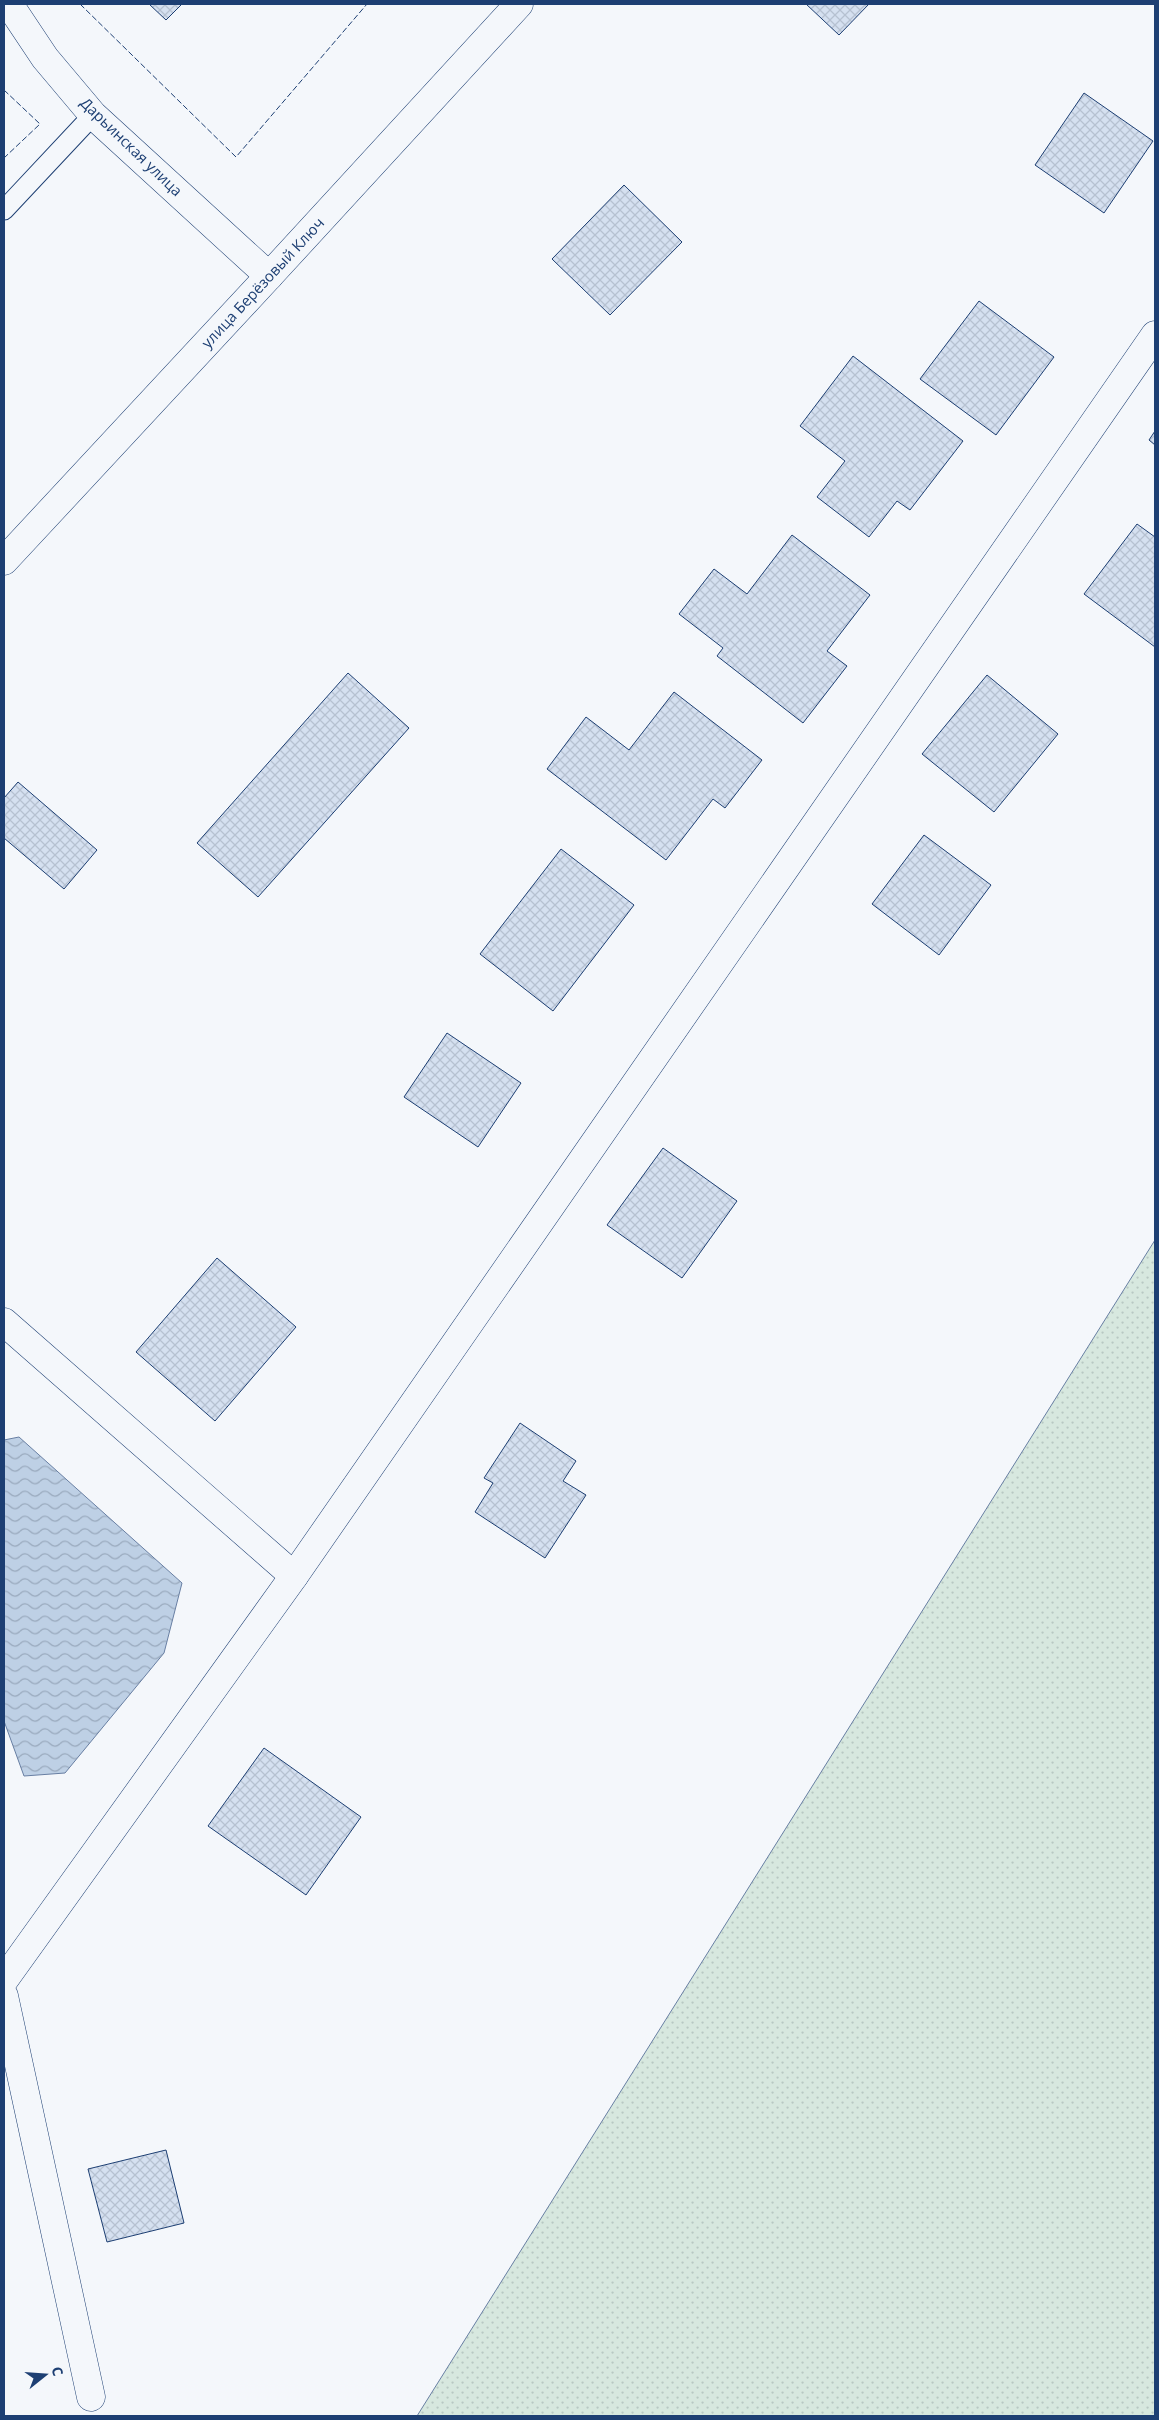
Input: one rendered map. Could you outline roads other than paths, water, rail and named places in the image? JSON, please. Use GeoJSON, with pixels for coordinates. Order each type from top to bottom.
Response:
{"type":"FeatureCollection","features":[{"type":"Feature","properties":{"kind":"street","name":"Дарьинская улица"},"geometry":{"type":"LineString","coordinates":[[9,4],[45,58],[93,115],[269,276]]}},
{"type":"Feature","properties":{"kind":"street","name":"улица Берёзовый Ключ"},"geometry":{"type":"LineString","coordinates":[[4,560],[519,4]]}},
{"type":"Feature","properties":{"kind":"street"},"geometry":{"type":"LineString","coordinates":[[4,1980],[294,1576],[1155,335]]}},
{"type":"Feature","properties":{"kind":"street"},"geometry":{"type":"LineString","coordinates":[[4,1322],[294,1576]]}},
{"type":"Feature","properties":{"kind":"street"},"geometry":{"type":"LineString","coordinates":[[4,1996],[91,2397]]}},
{"type":"Feature","properties":{"kind":"lane"},"geometry":{"type":"LineString","coordinates":[[4,210],[93,115]]}},
{"type":"Feature","properties":{"kind":"water"},"geometry":{"type":"Polygon","coordinates":[[[19,1437],[182,1583],[164,1653],[65,1773],[24,1776],[4,1721],[4,1440],[19,1437]]]}}]}
